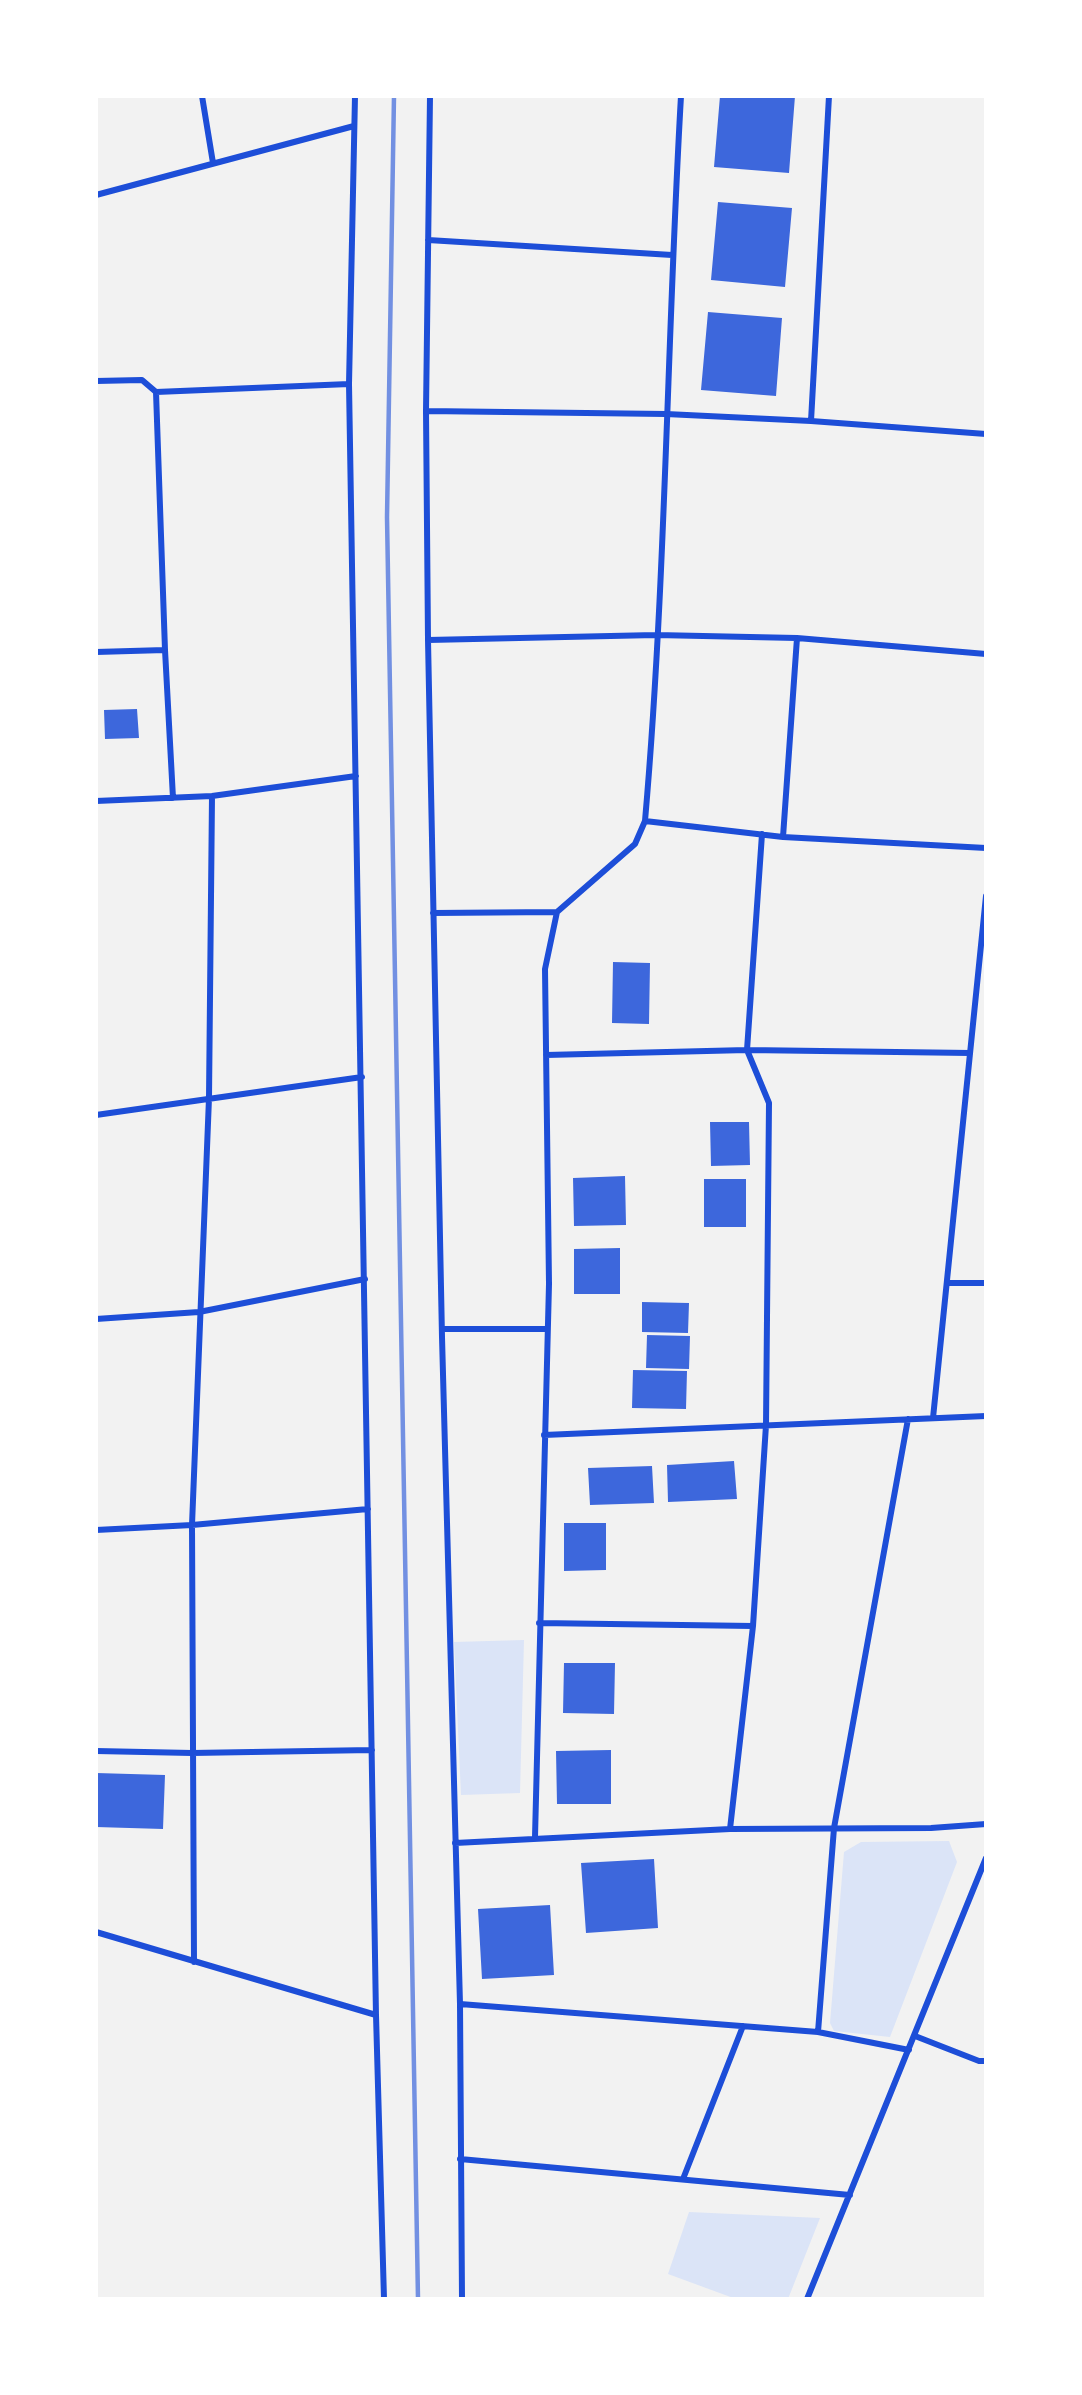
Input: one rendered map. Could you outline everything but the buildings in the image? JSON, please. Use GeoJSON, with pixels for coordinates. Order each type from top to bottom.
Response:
{"type":"FeatureCollection","features":[{"type":"Feature","properties":{"kind":"street"},"geometry":{"type":"LineString","coordinates":[[202,96],[213,163]]}},
{"type":"Feature","properties":{"kind":"street"},"geometry":{"type":"LineString","coordinates":[[355,96],[349,384],[376,2015],[384,2299]]}},
{"type":"Feature","properties":{"kind":"street"},"geometry":{"type":"LineString","coordinates":[[430,96],[426,411],[428,640],[442,1329],[460,2004],[462,2299]]}},
{"type":"Feature","properties":{"kind":"street"},"geometry":{"type":"LineString","coordinates":[[535,1837],[547,1329],[545,969],[557,912],[635,844],[645,821],[681,96]]}},
{"type":"Feature","properties":{"kind":"street"},"geometry":{"type":"LineString","coordinates":[[811,421],[829,96]]}},
{"type":"Feature","properties":{"kind":"street"},"geometry":{"type":"LineString","coordinates":[[96,195],[354,126]]}},
{"type":"Feature","properties":{"kind":"street"},"geometry":{"type":"LineString","coordinates":[[428,240],[672,255]]}},
{"type":"Feature","properties":{"kind":"street"},"geometry":{"type":"LineString","coordinates":[[96,381],[142,380],[156,392],[349,384]]}},
{"type":"Feature","properties":{"kind":"street"},"geometry":{"type":"LineString","coordinates":[[156,392],[165,650],[173,798]]}},
{"type":"Feature","properties":{"kind":"street"},"geometry":{"type":"LineString","coordinates":[[426,411],[666,414],[811,421],[986,434]]}},
{"type":"Feature","properties":{"kind":"street"},"geometry":{"type":"LineString","coordinates":[[428,640],[656,635],[797,638],[986,654]]}},
{"type":"Feature","properties":{"kind":"street"},"geometry":{"type":"LineString","coordinates":[[783,837],[797,638]]}},
{"type":"Feature","properties":{"kind":"street"},"geometry":{"type":"LineString","coordinates":[[96,652],[165,650]]}},
{"type":"Feature","properties":{"kind":"street"},"geometry":{"type":"LineString","coordinates":[[96,801],[212,796],[356,776]]}},
{"type":"Feature","properties":{"kind":"street"},"geometry":{"type":"LineString","coordinates":[[194,1962],[192,1525],[209,1098],[212,796]]}},
{"type":"Feature","properties":{"kind":"street"},"geometry":{"type":"LineString","coordinates":[[645,821],[783,837],[986,848]]}},
{"type":"Feature","properties":{"kind":"street"},"geometry":{"type":"LineString","coordinates":[[730,1829],[753,1626],[766,1425],[769,1103],[747,1050],[762,834]]}},
{"type":"Feature","properties":{"kind":"street"},"geometry":{"type":"LineString","coordinates":[[933,1418],[986,896]]}},
{"type":"Feature","properties":{"kind":"street"},"geometry":{"type":"LineString","coordinates":[[433,913],[557,912]]}},
{"type":"Feature","properties":{"kind":"street"},"geometry":{"type":"LineString","coordinates":[[546,1055],[747,1050],[970,1053]]}},
{"type":"Feature","properties":{"kind":"street"},"geometry":{"type":"LineString","coordinates":[[96,1114],[362,1077]]}},
{"type":"Feature","properties":{"kind":"street"},"geometry":{"type":"LineString","coordinates":[[96,1319],[199,1312],[365,1279]]}},
{"type":"Feature","properties":{"kind":"street"},"geometry":{"type":"LineString","coordinates":[[947,1283],[986,1283]]}},
{"type":"Feature","properties":{"kind":"street"},"geometry":{"type":"LineString","coordinates":[[442,1329],[547,1329]]}},
{"type":"Feature","properties":{"kind":"street"},"geometry":{"type":"LineString","coordinates":[[544,1435],[986,1416]]}},
{"type":"Feature","properties":{"kind":"street"},"geometry":{"type":"LineString","coordinates":[[818,2032],[834,1828],[908,1419]]}},
{"type":"Feature","properties":{"kind":"street"},"geometry":{"type":"LineString","coordinates":[[96,1530],[192,1525],[368,1509]]}},
{"type":"Feature","properties":{"kind":"street"},"geometry":{"type":"LineString","coordinates":[[539,1623],[753,1626]]}},
{"type":"Feature","properties":{"kind":"street"},"geometry":{"type":"LineString","coordinates":[[96,1751],[192,1753],[372,1750]]}},
{"type":"Feature","properties":{"kind":"street"},"geometry":{"type":"LineString","coordinates":[[455,1843],[535,1837],[730,1829],[931,1828],[986,1824]]}},
{"type":"Feature","properties":{"kind":"street"},"geometry":{"type":"LineString","coordinates":[[807,2299],[986,1858]]}},
{"type":"Feature","properties":{"kind":"street"},"geometry":{"type":"LineString","coordinates":[[96,1932],[376,2015]]}},
{"type":"Feature","properties":{"kind":"street"},"geometry":{"type":"LineString","coordinates":[[460,2004],[818,2032],[909,2050]]}},
{"type":"Feature","properties":{"kind":"street"},"geometry":{"type":"LineString","coordinates":[[683,2179],[743,2026]]}},
{"type":"Feature","properties":{"kind":"street"},"geometry":{"type":"LineString","coordinates":[[915,2036],[979,2061],[986,2061]]}},
{"type":"Feature","properties":{"kind":"street"},"geometry":{"type":"LineString","coordinates":[[460,2159],[850,2195]]}},
{"type":"Feature","properties":{"kind":"shaded area"},"geometry":{"type":"Polygon","coordinates":[[[524,1640],[520,1793],[461,1795],[454,1642],[524,1640]]]}},
{"type":"Feature","properties":{"kind":"shaded area"},"geometry":{"type":"Polygon","coordinates":[[[949,1841],[957,1862],[890,2037],[834,2031],[830,2023],[844,1852],[861,1842],[949,1841]]]}},
{"type":"Feature","properties":{"kind":"shaded area"},"geometry":{"type":"Polygon","coordinates":[[[689,2212],[820,2218],[788,2299],[736,2299],[668,2274],[689,2212]]]}},
{"type":"Feature","properties":{"kind":"railway"},"geometry":{"type":"LineString","coordinates":[[394,96],[387,517],[418,2299]]}}]}
